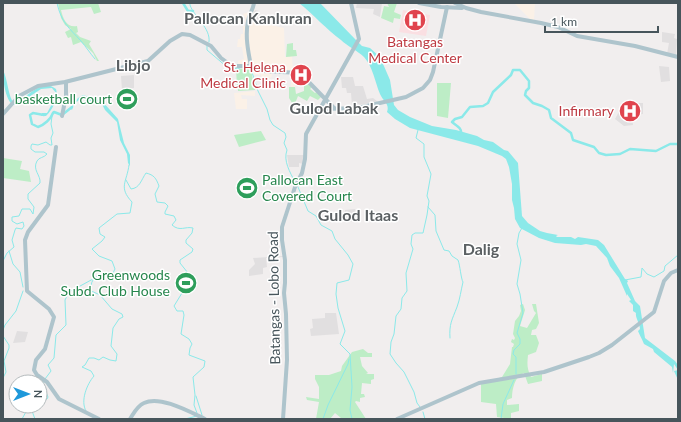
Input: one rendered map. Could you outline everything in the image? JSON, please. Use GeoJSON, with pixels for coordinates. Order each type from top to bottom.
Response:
{"type":"FeatureCollection","features":[{"type":"Feature","properties":{"kind":"main road","name":"Batangas - Lobo Road"},"geometry":{"type":"LineString","coordinates":[[283,419],[287,364],[284,295],[285,259],[282,233],[283,225],[301,175],[304,162],[306,136],[358,39],[351,3]]}},
{"type":"Feature","properties":{"kind":"main road"},"geometry":{"type":"LineString","coordinates":[[419,3],[463,8],[488,14],[537,22],[558,27],[576,35],[635,46],[678,57]]}},
{"type":"Feature","properties":{"kind":"main road"},"geometry":{"type":"LineString","coordinates":[[455,3],[463,8]]}},
{"type":"Feature","properties":{"kind":"main road"},"geometry":{"type":"LineString","coordinates":[[251,66],[247,45],[247,31],[248,20],[254,4]]}},
{"type":"Feature","properties":{"kind":"main road"},"geometry":{"type":"LineString","coordinates":[[318,112],[324,109],[334,108],[358,108],[395,100],[423,88],[430,80],[434,70],[447,7]]}},
{"type":"Feature","properties":{"kind":"main road"},"geometry":{"type":"LineString","coordinates":[[3,114],[22,94],[38,86],[66,82],[148,61],[170,40],[182,34],[190,35],[208,44],[221,58],[231,65],[251,66],[262,70],[300,73],[326,98],[334,108]]}},
{"type":"Feature","properties":{"kind":"main road"},"geometry":{"type":"LineString","coordinates":[[62,114],[66,96],[66,82]]}},
{"type":"Feature","properties":{"kind":"main road"},"geometry":{"type":"LineString","coordinates":[[56,147],[48,205],[27,234],[25,240],[27,291],[49,309],[54,317],[45,350],[36,360],[34,366],[35,373],[47,382],[57,398],[99,419]]}},
{"type":"Feature","properties":{"kind":"main road"},"geometry":{"type":"LineString","coordinates":[[397,419],[478,383],[544,372],[589,357],[612,345],[655,310],[664,281],[671,273],[678,270]]}},
{"type":"Feature","properties":{"kind":"main road"},"geometry":{"type":"LineString","coordinates":[[130,419],[142,404],[152,400],[164,402],[205,419]]}},
{"type":"Feature","properties":{"kind":"shaded area"},"geometry":{"type":"Polygon","coordinates":[[[357,3],[382,3],[380,17],[373,14],[374,9],[356,8],[357,3]]]}},
{"type":"Feature","properties":{"kind":"shaded area"},"geometry":{"type":"Polygon","coordinates":[[[514,3],[535,3],[534,20],[531,20],[514,3]]]}},
{"type":"Feature","properties":{"kind":"shaded area"},"geometry":{"type":"Polygon","coordinates":[[[253,8],[255,10],[250,20],[284,28],[285,57],[292,56],[293,71],[299,72],[299,76],[295,77],[295,87],[291,87],[291,73],[272,73],[272,76],[268,80],[261,80],[261,75],[253,75],[251,67],[238,65],[238,61],[244,59],[242,47],[237,47],[238,39],[240,39],[241,34],[243,34],[243,26],[246,26],[245,17],[243,14],[249,12],[253,8]]]}},
{"type":"Feature","properties":{"kind":"shaded area"},"geometry":{"type":"Polygon","coordinates":[[[255,10],[259,11],[260,15],[264,15],[262,23],[250,20],[255,10]]]}},
{"type":"Feature","properties":{"kind":"shaded area","name":"Batangas Medical Center"},"geometry":{"type":"Polygon","coordinates":[[[403,10],[430,15],[426,36],[399,32],[403,10]]]}},
{"type":"Feature","properties":{"kind":"shaded area"},"geometry":{"type":"Polygon","coordinates":[[[662,32],[675,34],[674,38],[677,39],[676,55],[667,54],[669,43],[662,42],[662,32]]]}},
{"type":"Feature","properties":{"kind":"shaded area"},"geometry":{"type":"Polygon","coordinates":[[[659,66],[669,67],[670,81],[661,82],[659,66]]]}},
{"type":"Feature","properties":{"kind":"shaded area"},"geometry":{"type":"Polygon","coordinates":[[[134,75],[134,88],[122,90],[121,76],[134,75]]]}},
{"type":"Feature","properties":{"kind":"shaded area"},"geometry":{"type":"Polygon","coordinates":[[[341,77],[353,77],[355,86],[363,86],[367,99],[373,98],[378,102],[352,106],[351,93],[347,93],[346,88],[342,88],[341,77]]]}},
{"type":"Feature","properties":{"kind":"shaded area"},"geometry":{"type":"Polygon","coordinates":[[[255,91],[255,96],[241,95],[242,99],[247,99],[247,109],[236,109],[234,93],[255,91]]]}},
{"type":"Feature","properties":{"kind":"shaded area"},"geometry":{"type":"Polygon","coordinates":[[[643,103],[643,114],[632,115],[633,125],[624,126],[615,119],[620,110],[627,109],[627,104],[643,103]]]}},
{"type":"Feature","properties":{"kind":"shaded area"},"geometry":{"type":"Polygon","coordinates":[[[287,155],[304,155],[303,164],[299,163],[299,167],[289,167],[287,155]]]}},
{"type":"Feature","properties":{"kind":"shaded area"},"geometry":{"type":"Polygon","coordinates":[[[355,209],[356,221],[345,222],[345,210],[355,209]]]}},
{"type":"Feature","properties":{"kind":"shaded area"},"geometry":{"type":"Polygon","coordinates":[[[283,256],[266,258],[267,267],[263,268],[263,274],[249,276],[249,270],[255,264],[253,258],[283,256]]]}},
{"type":"Feature","properties":{"kind":"shaded area"},"geometry":{"type":"Polygon","coordinates":[[[325,313],[336,313],[339,334],[311,336],[310,329],[313,328],[312,319],[325,318],[325,313]]]}},
{"type":"Feature","properties":{"kind":"shaded area"},"geometry":{"type":"Polygon","coordinates":[[[17,331],[28,332],[25,342],[13,343],[17,331]]]}},
{"type":"Feature","properties":{"kind":"green space"},"geometry":{"type":"Polygon","coordinates":[[[58,3],[98,3],[101,12],[94,14],[91,7],[61,10],[63,17],[68,24],[71,26],[77,26],[78,32],[76,33],[80,37],[91,41],[89,44],[99,61],[97,61],[93,53],[81,42],[73,45],[71,37],[68,38],[65,32],[71,29],[65,25],[61,18],[58,3]]]}},
{"type":"Feature","properties":{"kind":"green space"},"geometry":{"type":"Polygon","coordinates":[[[387,3],[397,3],[394,12],[401,15],[400,19],[394,18],[393,23],[381,18],[384,6],[389,7],[387,3]]]}},
{"type":"Feature","properties":{"kind":"green space"},"geometry":{"type":"Polygon","coordinates":[[[293,43],[293,50],[296,50],[297,56],[286,57],[287,44],[293,43]]]}},
{"type":"Feature","properties":{"kind":"green space"},"geometry":{"type":"Polygon","coordinates":[[[249,68],[251,70],[255,90],[238,91],[236,69],[249,68]]]}},
{"type":"Feature","properties":{"kind":"green space"},"geometry":{"type":"Polygon","coordinates":[[[304,82],[307,84],[310,82],[313,86],[310,89],[315,93],[318,91],[322,96],[318,100],[310,96],[307,101],[298,96],[294,106],[289,98],[289,87],[295,87],[296,94],[304,91],[304,82]]]}},
{"type":"Feature","properties":{"kind":"green space"},"geometry":{"type":"Polygon","coordinates":[[[437,83],[451,83],[448,118],[437,116],[437,83]]]}},
{"type":"Feature","properties":{"kind":"green space"},"geometry":{"type":"Polygon","coordinates":[[[261,131],[266,140],[239,147],[234,135],[261,131]]]}},
{"type":"Feature","properties":{"kind":"green space"},"geometry":{"type":"Polygon","coordinates":[[[3,158],[22,161],[20,169],[29,171],[31,182],[3,178],[3,158]]]}},
{"type":"Feature","properties":{"kind":"green space"},"geometry":{"type":"Polygon","coordinates":[[[523,304],[525,310],[520,326],[527,328],[536,313],[532,304],[536,304],[539,323],[536,329],[532,330],[531,335],[536,335],[539,343],[536,352],[528,355],[527,361],[531,377],[542,374],[542,381],[528,384],[524,373],[518,377],[515,383],[512,398],[507,400],[507,405],[519,404],[519,411],[511,413],[511,419],[497,417],[496,404],[481,402],[481,384],[502,377],[510,364],[512,347],[514,344],[511,342],[512,339],[514,340],[515,338],[513,334],[515,321],[521,311],[520,305],[523,304]]]}},
{"type":"Feature","properties":{"kind":"green space"},"geometry":{"type":"Polygon","coordinates":[[[363,349],[368,353],[372,353],[372,357],[360,357],[362,366],[368,373],[366,374],[374,374],[374,379],[371,380],[371,384],[362,383],[361,394],[364,394],[365,397],[360,398],[360,402],[355,402],[366,419],[341,418],[335,413],[330,419],[316,419],[319,402],[307,400],[306,397],[319,399],[319,387],[315,379],[315,375],[329,375],[341,371],[342,366],[352,352],[363,349]]]}},
{"type":"Feature","properties":{"kind":"water"},"geometry":{"type":"Polygon","coordinates":[[[299,3],[320,3],[362,46],[370,48],[380,57],[390,80],[394,105],[398,110],[410,117],[432,126],[456,130],[477,136],[484,140],[493,142],[504,150],[508,151],[518,163],[522,216],[528,223],[540,231],[558,235],[556,236],[557,237],[571,237],[575,239],[578,237],[598,240],[604,245],[625,279],[628,281],[627,283],[635,301],[640,306],[645,338],[675,361],[678,365],[678,370],[674,364],[673,373],[672,367],[654,352],[653,349],[644,344],[638,331],[640,327],[636,313],[633,311],[633,305],[629,301],[631,300],[627,294],[627,296],[619,278],[610,266],[607,258],[596,246],[586,244],[555,243],[539,238],[520,228],[515,219],[512,200],[512,184],[506,159],[478,146],[410,128],[395,119],[387,112],[388,107],[380,94],[372,70],[364,57],[336,36],[299,3]]]}},
{"type":"Feature","properties":{"kind":"water"},"geometry":{"type":"Polygon","coordinates":[[[3,70],[10,97],[14,103],[40,87],[50,86],[56,89],[57,96],[55,103],[46,116],[41,116],[42,113],[47,113],[55,97],[56,93],[52,88],[41,89],[17,105],[13,105],[6,94],[3,70]]]}},
{"type":"Feature","properties":{"kind":"water"},"geometry":{"type":"Polygon","coordinates":[[[83,95],[102,101],[118,119],[124,143],[130,155],[130,166],[128,163],[127,154],[120,140],[117,122],[105,110],[101,102],[90,101],[83,97],[74,104],[72,110],[70,108],[78,98],[83,95]]]}},
{"type":"Feature","properties":{"kind":"water"},"geometry":{"type":"Polygon","coordinates":[[[678,370],[678,380],[674,371],[678,370]]]}},
{"type":"Feature","properties":{"kind":"waterway"},"geometry":{"type":"LineString","coordinates":[[57,3],[66,24],[95,59]]}},
{"type":"Feature","properties":{"kind":"waterway"},"geometry":{"type":"LineString","coordinates":[[183,3],[188,11],[193,11]]}},
{"type":"Feature","properties":{"kind":"waterway"},"geometry":{"type":"LineString","coordinates":[[190,3],[192,9],[205,27],[209,37],[209,42]]}},
{"type":"Feature","properties":{"kind":"waterway"},"geometry":{"type":"LineString","coordinates":[[207,45],[207,50],[227,67],[230,69],[240,68]]}},
{"type":"Feature","properties":{"kind":"waterway"},"geometry":{"type":"LineString","coordinates":[[249,68],[251,69],[270,120],[273,125],[285,133],[286,137],[284,143],[287,150],[286,162],[295,182]]}},
{"type":"Feature","properties":{"kind":"waterway"},"geometry":{"type":"LineString","coordinates":[[461,134],[460,129],[452,122],[455,119],[462,117],[470,107],[483,106],[488,103],[493,92],[511,75],[513,70],[520,70],[529,81],[529,88],[525,95],[533,103],[549,110],[551,118],[571,133],[573,140],[594,147],[599,153],[606,155],[620,154],[630,149],[656,151],[670,144],[678,144]]}},
{"type":"Feature","properties":{"kind":"waterway"},"geometry":{"type":"LineString","coordinates":[[44,115],[33,113],[30,115],[32,124],[38,127],[49,120],[54,112],[62,115],[72,107]]}},
{"type":"Feature","properties":{"kind":"waterway"},"geometry":{"type":"LineString","coordinates":[[3,261],[7,253],[14,247],[12,240],[16,228],[22,229],[24,226],[23,222],[17,224],[12,221],[12,217],[19,216],[22,209],[30,209],[33,214],[34,207],[28,199],[28,194],[40,183],[36,170],[36,164],[40,158],[47,154],[44,152],[35,152],[31,149],[31,146],[32,144],[38,145],[46,142],[52,145],[52,116]]}},
{"type":"Feature","properties":{"kind":"waterway"},"geometry":{"type":"LineString","coordinates":[[418,130],[416,138],[424,144],[424,157],[431,174],[427,196],[429,201],[423,233],[415,233],[412,235],[411,244],[413,249],[406,273],[407,291],[402,298],[401,309],[396,316],[390,354],[404,372],[420,407]]}},
{"type":"Feature","properties":{"kind":"waterway"},"geometry":{"type":"LineString","coordinates":[[86,411],[84,407],[85,393],[94,376],[91,371],[82,367],[89,358],[99,360],[103,357],[116,361],[117,354],[111,346],[113,328],[119,319],[123,317],[122,314],[112,309],[100,295],[87,289],[91,286],[93,279],[105,274],[112,275],[115,269],[112,261],[99,256],[92,249],[105,237],[100,234],[99,228],[117,214],[130,213],[132,202],[124,188],[129,165]]}},
{"type":"Feature","properties":{"kind":"waterway"},"geometry":{"type":"LineString","coordinates":[[126,180],[131,189],[138,185],[146,173],[153,176],[159,186],[155,194],[157,202],[165,203],[168,206],[165,214],[174,216],[176,220],[172,225],[178,228],[193,228],[192,233],[186,240],[186,243],[193,249],[192,252],[180,260],[180,263],[188,273],[188,276],[180,277],[176,281],[182,287],[182,293],[174,306],[177,311],[183,311],[184,315],[181,334],[189,339],[192,344],[189,355],[205,361],[204,367],[193,377],[195,395],[194,405],[197,413]]}},
{"type":"Feature","properties":{"kind":"waterway"},"geometry":{"type":"LineString","coordinates":[[298,187],[308,211],[316,216],[321,225],[332,231],[335,239],[348,255],[353,264],[349,280],[337,283],[336,294],[338,308],[345,331],[340,344],[350,354],[352,387],[350,410],[352,419]]}},
{"type":"Feature","properties":{"kind":"waterway"},"geometry":{"type":"LineString","coordinates":[[428,207],[435,215],[436,231],[444,250],[449,251],[452,256],[458,260],[463,282],[458,304],[450,325],[450,338]]}},
{"type":"Feature","properties":{"kind":"waterway"},"geometry":{"type":"LineString","coordinates":[[516,374],[516,357],[513,354],[514,350],[520,344],[520,339],[517,333],[523,313],[517,284],[521,260],[517,244],[519,233],[522,228]]}},
{"type":"Feature","properties":{"kind":"waterway"},"geometry":{"type":"LineString","coordinates":[[9,251],[13,264],[20,272],[23,287]]}},
{"type":"Feature","properties":{"kind":"waterway"},"geometry":{"type":"LineString","coordinates":[[625,280],[641,277],[642,268],[647,274],[654,277],[664,271],[665,266],[678,255]]}},
{"type":"Feature","properties":{"kind":"waterway"},"geometry":{"type":"LineString","coordinates":[[48,375],[51,371],[48,365],[54,358],[56,335],[66,325],[65,300],[69,292],[93,279]]}},
{"type":"Feature","properties":{"kind":"waterway"},"geometry":{"type":"LineString","coordinates":[[3,330],[16,311],[23,291]]}},
{"type":"Feature","properties":{"kind":"waterway"},"geometry":{"type":"LineString","coordinates":[[3,336],[9,345],[4,361],[6,372],[3,378]]}},
{"type":"Feature","properties":{"kind":"waterway"},"geometry":{"type":"LineString","coordinates":[[323,419],[349,359]]}},
{"type":"Feature","properties":{"kind":"waterway"},"geometry":{"type":"LineString","coordinates":[[501,419],[503,404],[514,380]]}},
{"type":"Feature","properties":{"kind":"waterway"},"geometry":{"type":"LineString","coordinates":[[196,396],[202,415]]}},
{"type":"Feature","properties":{"kind":"waterway"},"geometry":{"type":"LineString","coordinates":[[423,412],[425,419]]}},
{"type":"Feature","properties":{"kind":"waterway"},"geometry":{"type":"LineString","coordinates":[[22,419],[25,414]]}},
{"type":"Feature","properties":{"kind":"waterway"},"geometry":{"type":"LineString","coordinates":[[33,414],[35,419]]}},
{"type":"Feature","properties":{"kind":"waterway"},"geometry":{"type":"LineString","coordinates":[[185,419],[197,416]]}},
{"type":"Feature","properties":{"kind":"place","name":"Batangas Medical Center"},"geometry":{"type":"Point","coordinates":[415,20]}},
{"type":"Feature","properties":{"kind":"place","name":"St. Helena Medical Clinic"},"geometry":{"type":"Point","coordinates":[301,75]}},
{"type":"Feature","properties":{"kind":"place","name":"basketball court"},"geometry":{"type":"Point","coordinates":[127,99]}},
{"type":"Feature","properties":{"kind":"place","name":"Infirmary"},"geometry":{"type":"Point","coordinates":[630,111]}},
{"type":"Feature","properties":{"kind":"place","name":"Pallocan East Covered Court"},"geometry":{"type":"Point","coordinates":[247,188]}},
{"type":"Feature","properties":{"kind":"place","name":"Greenwoods Subd. Club House"},"geometry":{"type":"Point","coordinates":[186,283]}},
{"type":"Feature","properties":{"kind":"district","name":"Pallocan Kanluran"},"geometry":{"type":"Point","coordinates":[248,18]}},
{"type":"Feature","properties":{"kind":"district","name":"Libjo"},"geometry":{"type":"Point","coordinates":[133,65]}},
{"type":"Feature","properties":{"kind":"district","name":"Gulod Labak"},"geometry":{"type":"Point","coordinates":[334,108]}},
{"type":"Feature","properties":{"kind":"district","name":"Gulod Itaas"},"geometry":{"type":"Point","coordinates":[358,215]}},
{"type":"Feature","properties":{"kind":"district","name":"Dalig"},"geometry":{"type":"Point","coordinates":[481,249]}}]}
